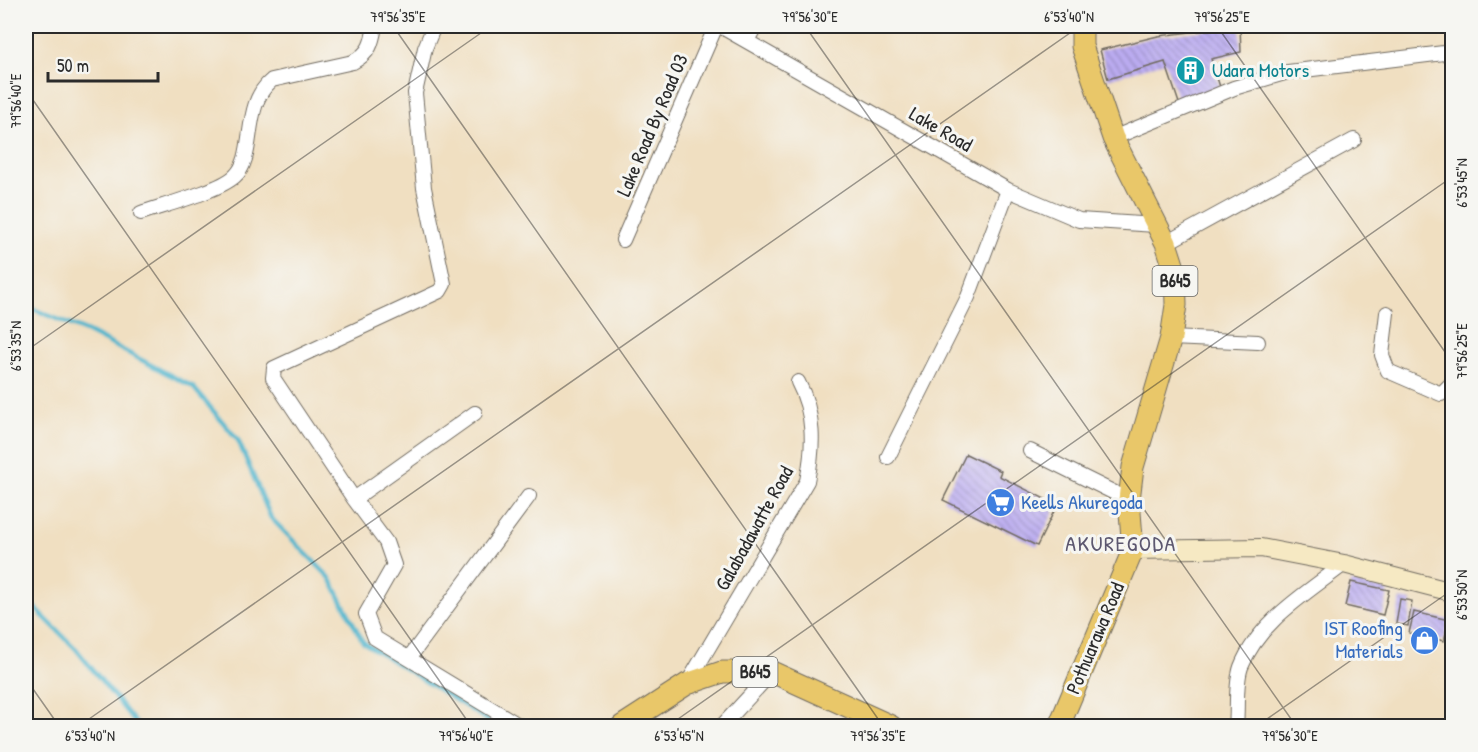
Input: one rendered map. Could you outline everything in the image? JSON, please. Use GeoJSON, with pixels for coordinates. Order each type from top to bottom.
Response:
{"type":"FeatureCollection","features":[{"type":"Feature","properties":{"kind":"main road","name":"B645"},"geometry":{"type":"LineString","coordinates":[[1082,26],[1082,46],[1113,138],[1161,234],[1175,271],[1176,305],[1171,338],[1133,467],[1129,500],[1132,550]]}},
{"type":"Feature","properties":{"kind":"main road","name":"Pothuarawa Road"},"geometry":{"type":"LineString","coordinates":[[1059,726],[1132,550]]}},
{"type":"Feature","properties":{"kind":"main road","name":"B645"},"geometry":{"type":"LineString","coordinates":[[622,726],[687,684],[722,672],[772,672],[884,725]]}},
{"type":"Feature","properties":{"kind":"street"},"geometry":{"type":"LineString","coordinates":[[141,213],[225,184],[237,175],[243,163],[254,106],[265,85],[272,80],[353,62],[364,56],[371,47],[375,26]]}},
{"type":"Feature","properties":{"kind":"street"},"geometry":{"type":"LineString","coordinates":[[434,26],[425,48],[415,93],[424,188],[444,284],[440,291],[274,368],[273,378],[354,499],[387,542],[394,565],[366,614],[375,638],[520,726]]}},
{"type":"Feature","properties":{"kind":"street","name":"Lake Road"},"geometry":{"type":"LineString","coordinates":[[718,26],[1008,190],[1079,220],[1161,234]]}},
{"type":"Feature","properties":{"kind":"street","name":"Lake Road By Road 03"},"geometry":{"type":"LineString","coordinates":[[623,240],[718,26]]}},
{"type":"Feature","properties":{"kind":"street"},"geometry":{"type":"LineString","coordinates":[[747,41],[755,26]]}},
{"type":"Feature","properties":{"kind":"street"},"geometry":{"type":"LineString","coordinates":[[1113,138],[1234,88],[1288,72],[1452,52]]}},
{"type":"Feature","properties":{"kind":"street"},"geometry":{"type":"LineString","coordinates":[[1161,234],[1354,140]]}},
{"type":"Feature","properties":{"kind":"street"},"geometry":{"type":"LineString","coordinates":[[888,457],[968,297],[1008,190]]}},
{"type":"Feature","properties":{"kind":"street"},"geometry":{"type":"LineString","coordinates":[[1387,313],[1382,355],[1388,371],[1447,396],[1452,383]]}},
{"type":"Feature","properties":{"kind":"street"},"geometry":{"type":"LineString","coordinates":[[1171,338],[1258,342]]}},
{"type":"Feature","properties":{"kind":"street","name":"Galabadawatte Road"},"geometry":{"type":"LineString","coordinates":[[687,684],[807,481],[814,449],[806,397],[798,382]]}},
{"type":"Feature","properties":{"kind":"street"},"geometry":{"type":"LineString","coordinates":[[354,499],[475,413]]}},
{"type":"Feature","properties":{"kind":"street"},"geometry":{"type":"LineString","coordinates":[[1030,451],[1129,500]]}},
{"type":"Feature","properties":{"kind":"street"},"geometry":{"type":"LineString","coordinates":[[410,658],[529,496]]}},
{"type":"Feature","properties":{"kind":"street"},"geometry":{"type":"LineString","coordinates":[[1132,550],[1261,548],[1344,564],[1452,592]]}},
{"type":"Feature","properties":{"kind":"street"},"geometry":{"type":"LineString","coordinates":[[1236,726],[1240,669],[1252,644],[1270,623],[1344,564]]}},
{"type":"Feature","properties":{"kind":"street"},"geometry":{"type":"LineString","coordinates":[[722,726],[772,672]]}},
{"type":"Feature","properties":{"kind":"building","name":"Udara Motors"},"geometry":{"type":"Polygon","coordinates":[[[1240,26],[1241,52],[1211,59],[1221,90],[1180,106],[1165,62],[1108,79],[1100,50],[1158,36],[1240,26]]]}},
{"type":"Feature","properties":{"kind":"building","name":"Keells Akuregoda"},"geometry":{"type":"Polygon","coordinates":[[[966,454],[1001,471],[999,476],[1057,505],[1037,546],[943,500],[966,454]]]}},
{"type":"Feature","properties":{"kind":"building"},"geometry":{"type":"Polygon","coordinates":[[[1351,582],[1389,590],[1383,615],[1345,606],[1351,582]]]}},
{"type":"Feature","properties":{"kind":"building"},"geometry":{"type":"Polygon","coordinates":[[[1400,599],[1412,601],[1408,626],[1396,624],[1400,599]]]}},
{"type":"Feature","properties":{"kind":"building"},"geometry":{"type":"Polygon","coordinates":[[[1414,612],[1449,620],[1444,641],[1409,633],[1414,612]]]}},
{"type":"Feature","properties":{"kind":"waterway"},"geometry":{"type":"LineString","coordinates":[[26,306],[88,332],[193,387],[238,440],[271,518],[330,578],[363,642],[497,726]]}},
{"type":"Feature","properties":{"kind":"waterway"},"geometry":{"type":"LineString","coordinates":[[26,599],[76,649],[138,726]]}},
{"type":"Feature","properties":{"kind":"place","name":"Udara Motors"},"geometry":{"type":"Point","coordinates":[1191,70]}},
{"type":"Feature","properties":{"kind":"place","name":"Keells Akuregoda"},"geometry":{"type":"Point","coordinates":[1000,502]}},
{"type":"Feature","properties":{"kind":"place","name":"IST Roofing Materials"},"geometry":{"type":"Point","coordinates":[1424,640]}},
{"type":"Feature","properties":{"kind":"district","name":"AKUREGODA"},"geometry":{"type":"Point","coordinates":[1121,543]}}]}
